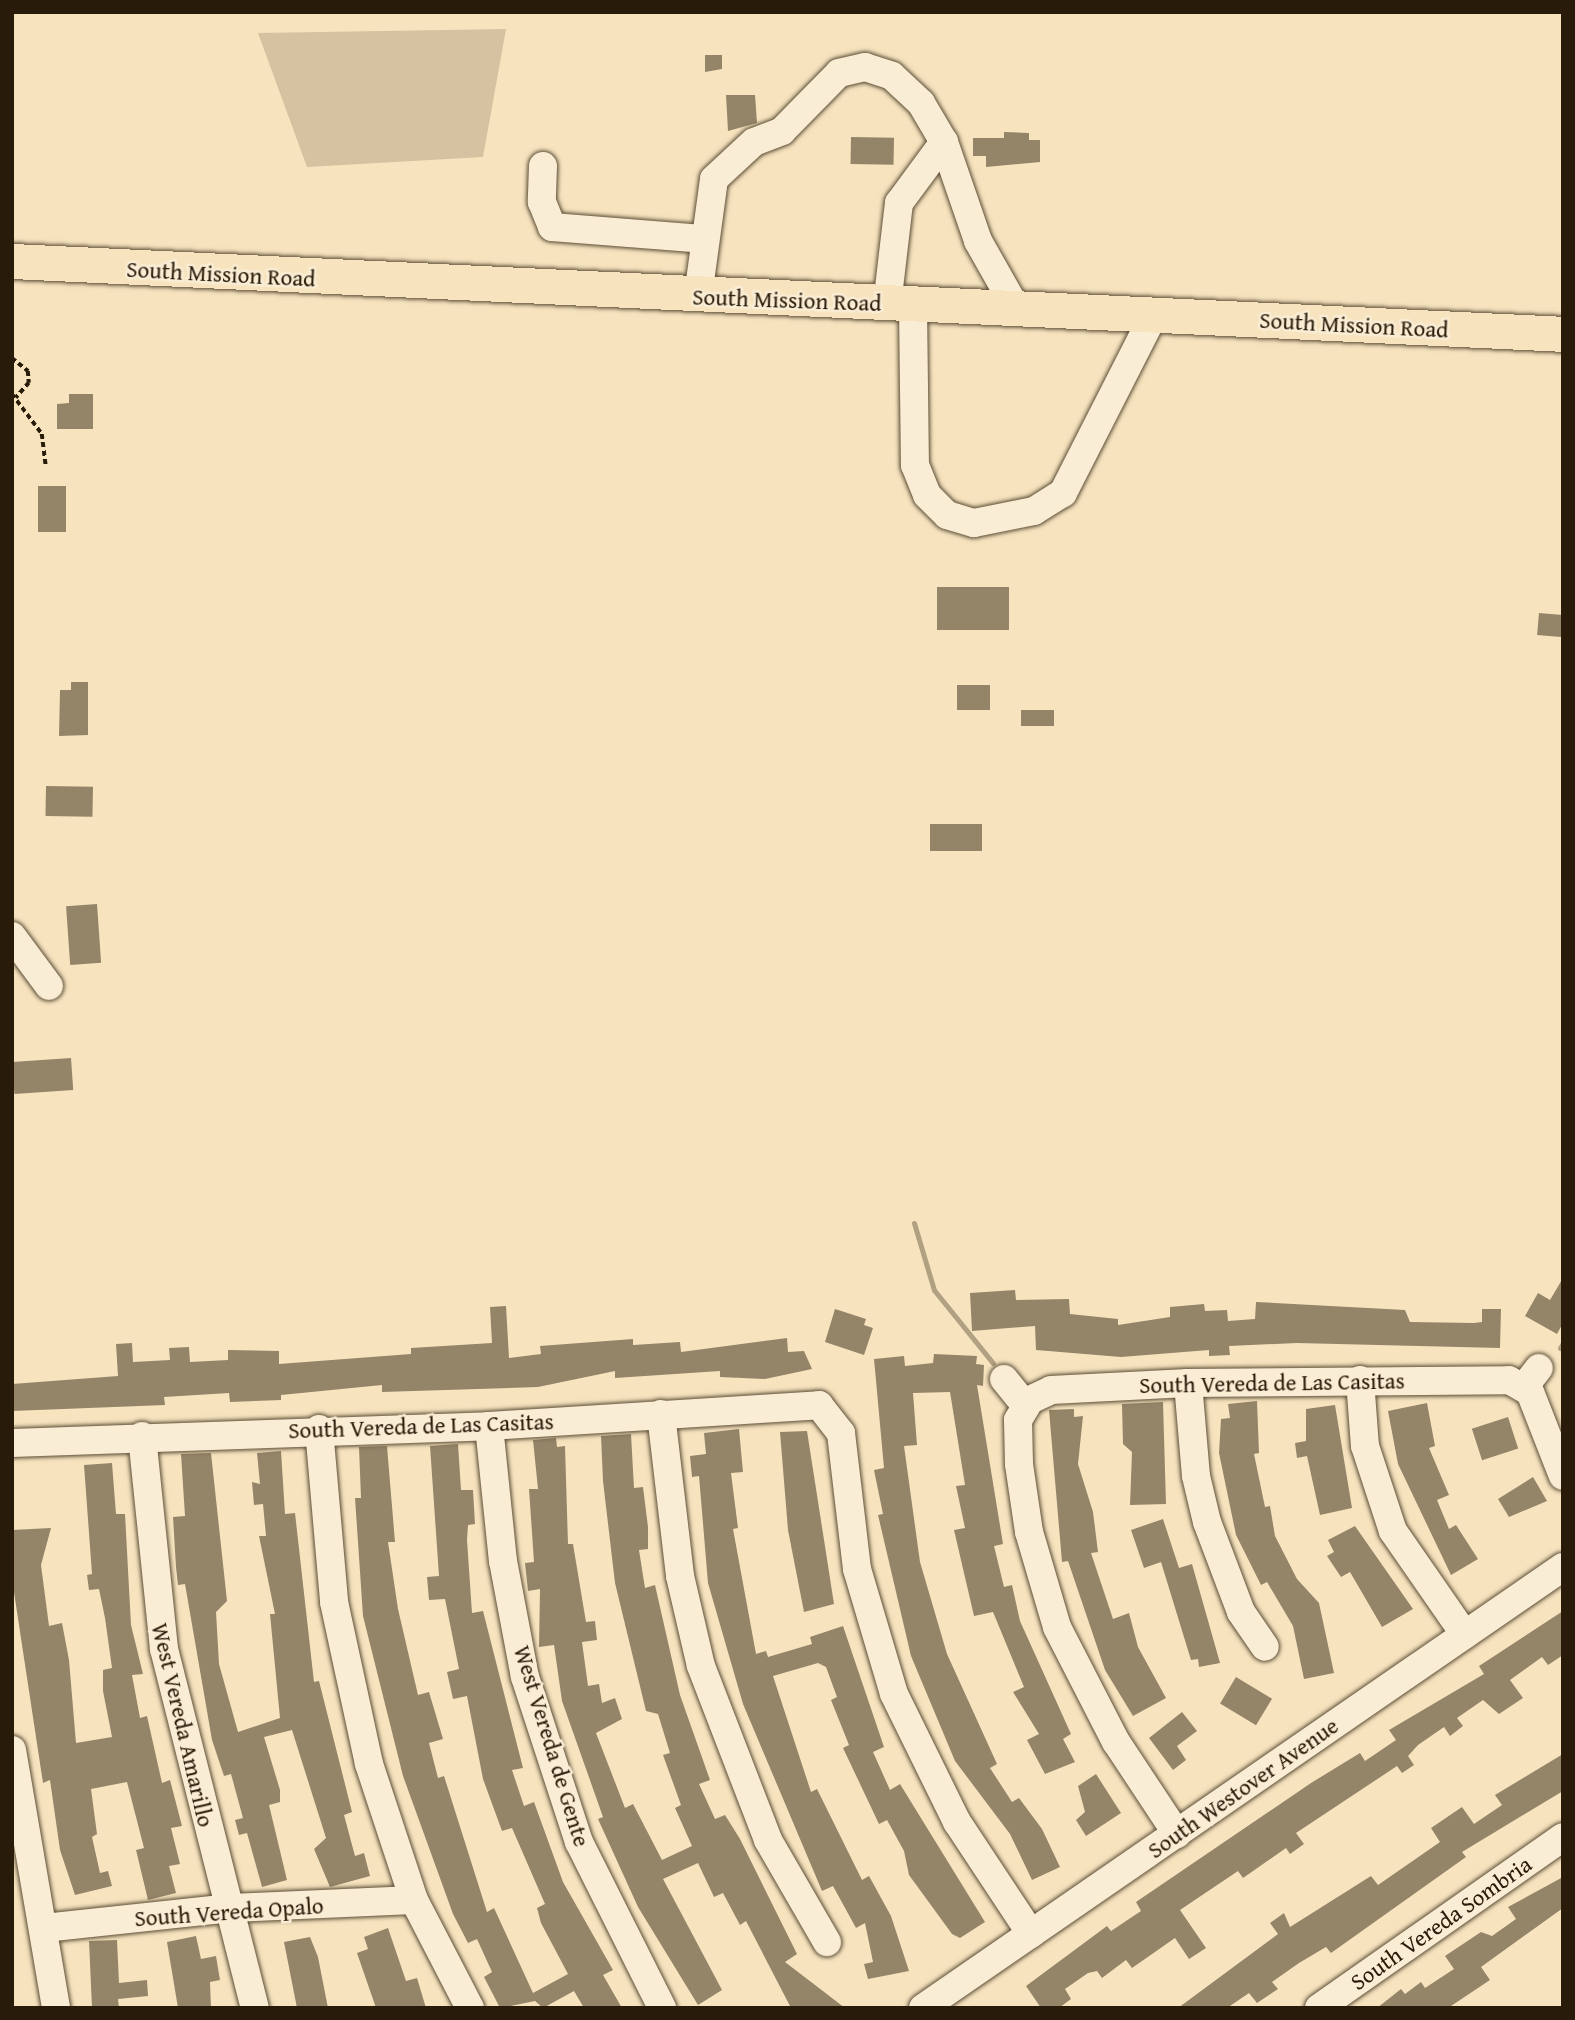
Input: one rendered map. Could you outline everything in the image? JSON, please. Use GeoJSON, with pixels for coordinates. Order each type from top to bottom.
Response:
{"type":"FeatureCollection","features":[{"type":"Feature","properties":{"kind":"main road","name":"South Mission Road"},"geometry":{"type":"LineString","coordinates":[[12,261],[698,296],[1563,334]]}},
{"type":"Feature","properties":{"kind":"street"},"geometry":{"type":"LineString","coordinates":[[698,296],[714,179],[754,142],[782,131],[839,73],[865,66],[892,76],[921,103],[944,142],[978,241],[1017,310]]}},
{"type":"Feature","properties":{"kind":"street"},"geometry":{"type":"LineString","coordinates":[[944,142],[899,203],[900,305],[915,465],[940,508],[974,523],[1034,511],[1063,493],[1153,316]]}},
{"type":"Feature","properties":{"kind":"street"},"geometry":{"type":"LineString","coordinates":[[543,166],[542,202],[552,227],[704,239]]}},
{"type":"Feature","properties":{"kind":"street"},"geometry":{"type":"LineString","coordinates":[[12,936],[49,986]]}},
{"type":"Feature","properties":{"kind":"street"},"geometry":{"type":"LineString","coordinates":[[1004,1379],[1025,1405],[1017,1432],[1023,1491],[1057,1627],[1105,1723],[1177,1834]]}},
{"type":"Feature","properties":{"kind":"street"},"geometry":{"type":"LineString","coordinates":[[1360,1380],[1365,1446],[1393,1531],[1465,1635]]}},
{"type":"Feature","properties":{"kind":"street","name":"South Vereda de Las Casitas"},"geometry":{"type":"LineString","coordinates":[[1025,1405],[1051,1390],[1188,1383],[1529,1380],[1563,1476]]}},
{"type":"Feature","properties":{"kind":"street"},"geometry":{"type":"LineString","coordinates":[[1188,1383],[1196,1476],[1207,1522],[1241,1612],[1265,1647]]}},
{"type":"Feature","properties":{"kind":"street","name":"South Vereda de Las Casitas"},"geometry":{"type":"LineString","coordinates":[[12,1443],[319,1429],[489,1426],[810,1403],[827,1410],[841,1433],[856,1569],[894,1694],[957,1822],[1031,1934]]}},
{"type":"Feature","properties":{"kind":"street"},"geometry":{"type":"LineString","coordinates":[[660,1414],[680,1576],[701,1666],[768,1840],[827,1942]]}},
{"type":"Feature","properties":{"kind":"street","name":"West Vereda de Gente"},"geometry":{"type":"LineString","coordinates":[[489,1426],[503,1561],[525,1677],[579,1842],[662,2008]]}},
{"type":"Feature","properties":{"kind":"street"},"geometry":{"type":"LineString","coordinates":[[319,1429],[325,1528],[348,1676],[369,1764],[414,1900],[470,2008]]}},
{"type":"Feature","properties":{"kind":"street","name":"West Vereda Amarillo"},"geometry":{"type":"LineString","coordinates":[[142,1436],[164,1649],[200,1810],[231,1908],[254,2008]]}},
{"type":"Feature","properties":{"kind":"street","name":"South Westover Avenue"},"geometry":{"type":"LineString","coordinates":[[923,2008],[1563,1567]]}},
{"type":"Feature","properties":{"kind":"street"},"geometry":{"type":"LineString","coordinates":[[12,1750],[57,2008]]}},
{"type":"Feature","properties":{"kind":"street","name":"South Vereda Sombria"},"geometry":{"type":"LineString","coordinates":[[1319,2008],[1563,1837]]}},
{"type":"Feature","properties":{"kind":"street","name":"South Vereda Opalo"},"geometry":{"type":"LineString","coordinates":[[44,1928],[231,1908],[414,1900]]}},
{"type":"Feature","properties":{"kind":"path"},"geometry":{"type":"LineString","coordinates":[[12,358],[28,371],[29,383],[14,396],[42,434],[46,467]]}},
{"type":"Feature","properties":{"kind":"shaded area"},"geometry":{"type":"Polygon","coordinates":[[[506,29],[483,157],[307,167],[258,33],[506,29]]]}},
{"type":"Feature","properties":{"kind":"building"},"geometry":{"type":"Polygon","coordinates":[[[705,55],[722,55],[722,69],[705,72],[705,55]]]}},
{"type":"Feature","properties":{"kind":"building"},"geometry":{"type":"Polygon","coordinates":[[[726,95],[755,95],[757,123],[728,131],[726,95]]]}},
{"type":"Feature","properties":{"kind":"building"},"geometry":{"type":"Polygon","coordinates":[[[1004,132],[1029,133],[1029,140],[1040,140],[1040,162],[986,167],[986,156],[973,156],[973,138],[1004,138],[1004,132]]]}},
{"type":"Feature","properties":{"kind":"building"},"geometry":{"type":"Polygon","coordinates":[[[851,137],[894,138],[894,165],[851,164],[851,137]]]}},
{"type":"Feature","properties":{"kind":"building"},"geometry":{"type":"Polygon","coordinates":[[[69,394],[93,394],[93,429],[57,429],[57,404],[69,403],[69,394]]]}},
{"type":"Feature","properties":{"kind":"building"},"geometry":{"type":"Polygon","coordinates":[[[38,486],[66,486],[66,532],[38,532],[38,486]]]}},
{"type":"Feature","properties":{"kind":"building"},"geometry":{"type":"Polygon","coordinates":[[[937,587],[1009,587],[1009,630],[937,630],[937,587]]]}},
{"type":"Feature","properties":{"kind":"building"},"geometry":{"type":"Polygon","coordinates":[[[1539,613],[1563,615],[1561,637],[1537,635],[1539,613]]]}},
{"type":"Feature","properties":{"kind":"building"},"geometry":{"type":"Polygon","coordinates":[[[71,682],[88,682],[88,735],[59,736],[60,690],[71,690],[71,682]]]}},
{"type":"Feature","properties":{"kind":"building"},"geometry":{"type":"Polygon","coordinates":[[[957,685],[990,685],[990,710],[957,710],[957,685]]]}},
{"type":"Feature","properties":{"kind":"building"},"geometry":{"type":"Polygon","coordinates":[[[1021,710],[1054,710],[1054,726],[1021,726],[1021,710]]]}},
{"type":"Feature","properties":{"kind":"building"},"geometry":{"type":"Polygon","coordinates":[[[46,786],[93,787],[92,817],[45,816],[46,786]]]}},
{"type":"Feature","properties":{"kind":"building"},"geometry":{"type":"Polygon","coordinates":[[[930,824],[982,824],[982,851],[930,851],[930,824]]]}},
{"type":"Feature","properties":{"kind":"building"},"geometry":{"type":"Polygon","coordinates":[[[97,904],[101,963],[70,965],[66,906],[97,904]]]}},
{"type":"Feature","properties":{"kind":"building"},"geometry":{"type":"Polygon","coordinates":[[[71,1058],[73,1090],[14,1094],[12,1062],[71,1058]]]}},
{"type":"Feature","properties":{"kind":"building"},"geometry":{"type":"Polygon","coordinates":[[[1563,1278],[1563,1323],[1557,1334],[1525,1316],[1538,1293],[1550,1300],[1563,1278]]]}},
{"type":"Feature","properties":{"kind":"building"},"geometry":{"type":"Polygon","coordinates":[[[1015,1290],[1016,1300],[1069,1299],[1070,1314],[1118,1319],[1118,1325],[1170,1317],[1170,1307],[1204,1304],[1205,1311],[1227,1310],[1228,1321],[1255,1319],[1256,1302],[1405,1310],[1410,1322],[1482,1322],[1482,1309],[1501,1309],[1500,1348],[1297,1343],[1229,1346],[1230,1355],[1209,1356],[1209,1350],[1121,1357],[1036,1350],[1035,1326],[972,1331],[970,1293],[1015,1290]]]}},
{"type":"Feature","properties":{"kind":"building"},"geometry":{"type":"Polygon","coordinates":[[[506,1306],[509,1358],[541,1354],[540,1346],[633,1339],[633,1345],[680,1342],[681,1352],[787,1338],[788,1352],[804,1351],[812,1369],[765,1379],[720,1377],[720,1371],[615,1378],[615,1371],[538,1387],[382,1392],[382,1385],[281,1395],[281,1400],[230,1402],[229,1393],[164,1397],[165,1405],[12,1411],[12,1384],[118,1376],[116,1344],[132,1343],[133,1362],[170,1360],[169,1348],[189,1347],[190,1362],[228,1360],[228,1350],[279,1351],[279,1364],[411,1354],[411,1348],[492,1343],[490,1307],[506,1306]]]}},
{"type":"Feature","properties":{"kind":"building"},"geometry":{"type":"Polygon","coordinates":[[[835,1309],[866,1319],[864,1325],[873,1328],[864,1355],[825,1342],[835,1309]]]}},
{"type":"Feature","properties":{"kind":"building"},"geometry":{"type":"Polygon","coordinates":[[[934,1354],[977,1356],[976,1364],[984,1365],[983,1386],[977,1385],[1003,1544],[994,1546],[1004,1587],[1012,1585],[1020,1621],[1071,1734],[1063,1739],[1075,1762],[1045,1774],[1027,1740],[1039,1734],[1013,1692],[1024,1687],[993,1612],[974,1616],[954,1530],[965,1528],[956,1486],[965,1485],[950,1392],[913,1393],[917,1445],[904,1446],[920,1562],[947,1654],[997,1764],[990,1768],[1012,1802],[1019,1798],[1042,1829],[1060,1867],[1032,1880],[1010,1834],[955,1761],[911,1656],[878,1515],[883,1514],[874,1470],[884,1468],[874,1359],[904,1356],[905,1366],[933,1363],[934,1354]]]}},
{"type":"Feature","properties":{"kind":"building"},"geometry":{"type":"Polygon","coordinates":[[[1257,1401],[1259,1453],[1254,1454],[1265,1507],[1270,1506],[1275,1536],[1297,1579],[1319,1603],[1334,1673],[1304,1679],[1293,1626],[1267,1582],[1261,1585],[1236,1535],[1219,1453],[1221,1419],[1230,1418],[1228,1404],[1257,1401]]]}},
{"type":"Feature","properties":{"kind":"building"},"geometry":{"type":"Polygon","coordinates":[[[1163,1402],[1166,1504],[1130,1505],[1132,1452],[1123,1444],[1122,1404],[1163,1402]]]}},
{"type":"Feature","properties":{"kind":"building"},"geometry":{"type":"Polygon","coordinates":[[[1427,1403],[1435,1446],[1429,1448],[1449,1495],[1437,1500],[1449,1529],[1456,1525],[1478,1559],[1451,1575],[1398,1464],[1388,1411],[1427,1403]]]}},
{"type":"Feature","properties":{"kind":"building"},"geometry":{"type":"Polygon","coordinates":[[[1335,1405],[1352,1508],[1320,1515],[1307,1456],[1297,1458],[1295,1443],[1306,1441],[1306,1409],[1335,1405]]]}},
{"type":"Feature","properties":{"kind":"building"},"geometry":{"type":"Polygon","coordinates":[[[1074,1409],[1074,1417],[1083,1416],[1078,1464],[1093,1512],[1098,1552],[1091,1553],[1113,1619],[1129,1613],[1138,1647],[1166,1698],[1133,1716],[1105,1670],[1068,1561],[1062,1562],[1049,1410],[1074,1409]]]}},
{"type":"Feature","properties":{"kind":"building"},"geometry":{"type":"Polygon","coordinates":[[[1508,1417],[1518,1448],[1482,1460],[1472,1429],[1508,1417]]]}},
{"type":"Feature","properties":{"kind":"building"},"geometry":{"type":"Polygon","coordinates":[[[739,1429],[743,1472],[731,1473],[738,1528],[733,1529],[756,1654],[766,1651],[768,1657],[812,1644],[810,1637],[843,1626],[884,1747],[873,1752],[890,1790],[900,1784],[985,1922],[960,1938],[952,1934],[909,1875],[904,1851],[887,1820],[879,1824],[843,1748],[849,1745],[831,1700],[837,1697],[826,1667],[818,1663],[773,1676],[811,1792],[817,1789],[862,1880],[869,1876],[891,1916],[909,1971],[868,1979],[864,1964],[873,1962],[865,1923],[856,1928],[833,1886],[822,1891],[743,1704],[708,1583],[699,1476],[692,1477],[690,1456],[706,1454],[704,1433],[739,1429]]]}},
{"type":"Feature","properties":{"kind":"building"},"geometry":{"type":"Polygon","coordinates":[[[807,1431],[834,1604],[804,1612],[788,1530],[780,1432],[807,1431]]]}},
{"type":"Feature","properties":{"kind":"building"},"geometry":{"type":"Polygon","coordinates":[[[631,1434],[634,1488],[643,1487],[648,1527],[648,1549],[639,1550],[645,1588],[655,1585],[680,1695],[710,1780],[699,1784],[715,1819],[725,1815],[740,1839],[797,1954],[785,1962],[845,2008],[791,2008],[746,1921],[740,1925],[723,1893],[714,1897],[698,1863],[663,1879],[722,1990],[698,2005],[638,1907],[598,1819],[603,1817],[562,1701],[554,1645],[539,1647],[540,1589],[528,1591],[525,1563],[534,1562],[529,1489],[538,1489],[533,1440],[556,1438],[557,1447],[565,1446],[568,1544],[573,1544],[586,1622],[595,1621],[597,1640],[582,1642],[588,1686],[599,1684],[602,1703],[615,1698],[622,1719],[596,1733],[625,1808],[633,1804],[662,1860],[692,1846],[675,1808],[681,1805],[663,1755],[670,1753],[658,1714],[646,1711],[615,1583],[603,1481],[601,1436],[631,1434]]]}},
{"type":"Feature","properties":{"kind":"building"},"geometry":{"type":"Polygon","coordinates":[[[458,1444],[461,1490],[473,1490],[475,1524],[468,1525],[467,1540],[472,1613],[483,1611],[523,1768],[512,1770],[524,1806],[534,1802],[563,1882],[613,1970],[603,1975],[622,2008],[584,2008],[574,1991],[543,2008],[535,2001],[500,2008],[484,1977],[492,1972],[477,1939],[468,1943],[453,1914],[403,1776],[363,1616],[355,1498],[361,1498],[359,1447],[387,1446],[395,1542],[388,1542],[398,1609],[418,1695],[429,1692],[443,1739],[429,1743],[438,1778],[444,1776],[487,1912],[494,1908],[533,1993],[568,1974],[541,1923],[537,1908],[545,1904],[512,1828],[502,1831],[483,1779],[467,1696],[453,1699],[447,1672],[459,1669],[445,1599],[429,1600],[427,1577],[439,1576],[430,1446],[458,1444]]]}},
{"type":"Feature","properties":{"kind":"building"},"geometry":{"type":"Polygon","coordinates":[[[281,1451],[285,1514],[295,1513],[314,1682],[319,1681],[352,1812],[344,1815],[355,1856],[364,1853],[370,1876],[330,1887],[314,1849],[326,1838],[292,1730],[264,1737],[280,1790],[280,1802],[269,1805],[287,1880],[262,1887],[247,1833],[239,1835],[235,1820],[243,1818],[231,1774],[224,1776],[212,1740],[185,1584],[178,1585],[173,1517],[185,1516],[181,1454],[211,1453],[227,1601],[216,1612],[219,1664],[238,1732],[280,1718],[270,1614],[275,1614],[259,1536],[266,1536],[263,1504],[254,1505],[252,1482],[260,1484],[257,1453],[281,1451]]]}},
{"type":"Feature","properties":{"kind":"building"},"geometry":{"type":"Polygon","coordinates":[[[112,1463],[116,1514],[125,1514],[131,1625],[143,1674],[132,1675],[140,1718],[147,1716],[162,1783],[170,1780],[182,1826],[171,1828],[180,1864],[169,1866],[176,1893],[148,1900],[136,1850],[144,1848],[127,1782],[91,1789],[97,1834],[92,1837],[100,1873],[108,1871],[112,1886],[75,1895],[60,1850],[50,1780],[43,1783],[12,1579],[12,1530],[51,1528],[41,1565],[49,1626],[62,1623],[69,1660],[76,1743],[112,1737],[103,1691],[103,1670],[112,1668],[105,1618],[99,1589],[89,1590],[87,1575],[92,1574],[84,1465],[112,1463]]]}},
{"type":"Feature","properties":{"kind":"building"},"geometry":{"type":"Polygon","coordinates":[[[1533,1477],[1547,1501],[1509,1517],[1498,1499],[1533,1477]]]}},
{"type":"Feature","properties":{"kind":"building"},"geometry":{"type":"Polygon","coordinates":[[[1163,1519],[1179,1568],[1192,1564],[1220,1663],[1199,1667],[1198,1659],[1191,1660],[1161,1562],[1144,1568],[1131,1530],[1163,1519]]]}},
{"type":"Feature","properties":{"kind":"building"},"geometry":{"type":"Polygon","coordinates":[[[1355,1526],[1413,1609],[1382,1627],[1350,1572],[1341,1577],[1327,1556],[1334,1552],[1328,1540],[1355,1526]]]}},
{"type":"Feature","properties":{"kind":"building"},"geometry":{"type":"Polygon","coordinates":[[[1563,1611],[1563,1655],[1548,1665],[1542,1657],[1510,1680],[1523,1698],[1499,1714],[1483,1700],[1457,1718],[1463,1726],[1450,1736],[1444,1727],[1418,1745],[1408,1756],[1414,1765],[1402,1773],[1397,1766],[1296,1833],[1304,1844],[1290,1854],[1286,1848],[1243,1878],[1238,1871],[1180,1910],[1206,1948],[1189,1959],[1175,1938],[1132,1968],[1126,1960],[1102,1978],[1097,1971],[1088,1973],[1065,1989],[1071,1999],[1059,2008],[1041,2008],[1026,1986],[1107,1926],[1111,1931],[1141,1911],[1136,1902],[1311,1783],[1360,1753],[1365,1761],[1396,1740],[1389,1730],[1484,1674],[1479,1666],[1563,1611]]]}},
{"type":"Feature","properties":{"kind":"building"},"geometry":{"type":"Polygon","coordinates":[[[1236,1677],[1272,1699],[1256,1725],[1220,1704],[1236,1677]]]}},
{"type":"Feature","properties":{"kind":"building"},"geometry":{"type":"Polygon","coordinates":[[[1182,1712],[1197,1731],[1177,1746],[1186,1760],[1173,1770],[1149,1738],[1182,1712]]]}},
{"type":"Feature","properties":{"kind":"building"},"geometry":{"type":"Polygon","coordinates":[[[1563,1754],[1563,1791],[1462,1852],[1466,1857],[1331,1953],[1326,1947],[1299,1963],[1272,1982],[1278,1989],[1257,2003],[1249,1993],[1227,2008],[1178,2008],[1278,1934],[1270,1923],[1284,1913],[1290,1927],[1371,1876],[1378,1885],[1440,1842],[1431,1828],[1462,1807],[1474,1824],[1502,1805],[1495,1795],[1563,1754]]]}},
{"type":"Feature","properties":{"kind":"building"},"geometry":{"type":"Polygon","coordinates":[[[1096,1774],[1121,1813],[1086,1836],[1076,1820],[1085,1812],[1078,1786],[1096,1774]]]}},
{"type":"Feature","properties":{"kind":"building"},"geometry":{"type":"Polygon","coordinates":[[[1563,1877],[1563,1908],[1481,1967],[1490,1980],[1448,2008],[1377,2008],[1401,1989],[1405,1994],[1421,1982],[1425,1988],[1454,1969],[1445,1956],[1481,1932],[1492,1936],[1516,1919],[1508,1907],[1563,1877]]]}},
{"type":"Feature","properties":{"kind":"building"},"geometry":{"type":"Polygon","coordinates":[[[388,1928],[406,1981],[417,1978],[426,2008],[376,2008],[357,1953],[368,1949],[364,1937],[388,1928]]]}},
{"type":"Feature","properties":{"kind":"building"},"geometry":{"type":"Polygon","coordinates":[[[196,1936],[201,1959],[216,1956],[220,1980],[210,1982],[211,2008],[178,2008],[167,1942],[196,1936]]]}},
{"type":"Feature","properties":{"kind":"building"},"geometry":{"type":"Polygon","coordinates":[[[310,1937],[318,1957],[328,2008],[297,2008],[284,1942],[310,1937]]]}},
{"type":"Feature","properties":{"kind":"building"},"geometry":{"type":"Polygon","coordinates":[[[117,1940],[119,1983],[147,1980],[148,1996],[118,1999],[119,2008],[92,2008],[89,1941],[117,1940]]]}},
{"type":"Feature","properties":{"kind":"waterway"},"geometry":{"type":"LineString","coordinates":[[914,1223],[934,1290],[993,1363]]}},
{"type":"Feature","properties":{"kind":"waterway"},"geometry":{"type":"LineString","coordinates":[[1560,1348],[1563,1343]]}}]}
